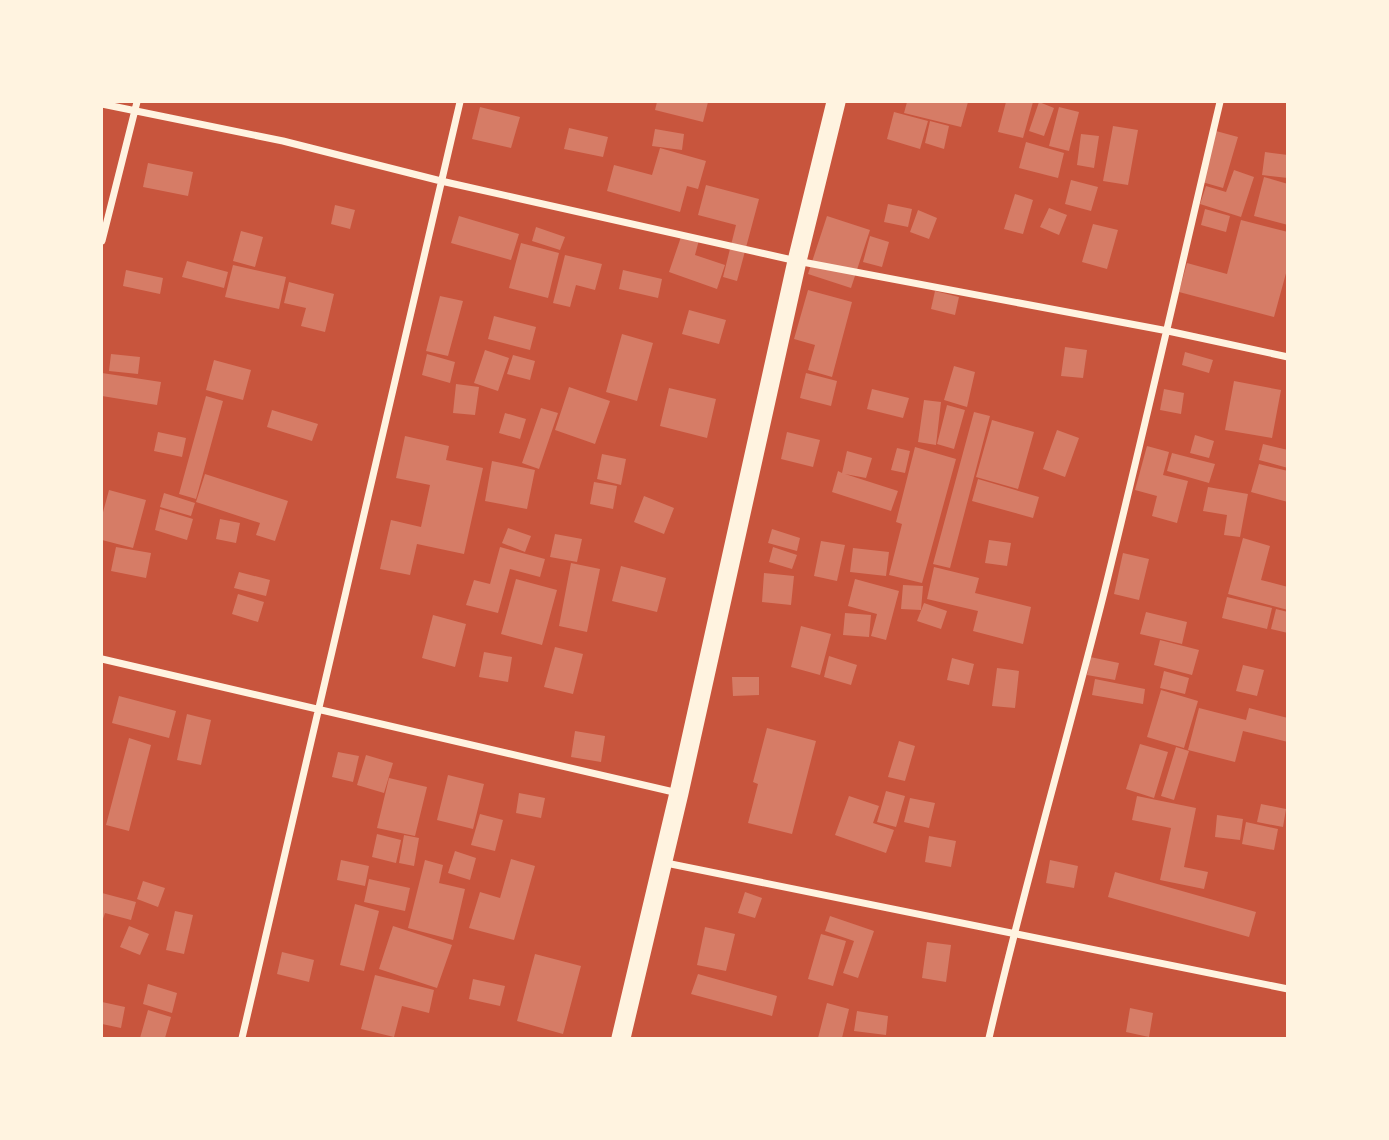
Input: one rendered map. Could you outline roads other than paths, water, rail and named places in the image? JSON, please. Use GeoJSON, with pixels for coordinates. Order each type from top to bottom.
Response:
{"type":"FeatureCollection","features":[{"type":"Feature","properties":{"kind":"highway"},"geometry":{"type":"LineString","coordinates":[[621,1038],[679,793],[797,261],[836,102]]}},
{"type":"Feature","properties":{"kind":"street"},"geometry":{"type":"LineString","coordinates":[[102,241],[136,102]]}},
{"type":"Feature","properties":{"kind":"street"},"geometry":{"type":"LineString","coordinates":[[242,1038],[460,102]]}},
{"type":"Feature","properties":{"kind":"street"},"geometry":{"type":"LineString","coordinates":[[989,1038],[1013,932],[1102,600],[1220,102]]}},
{"type":"Feature","properties":{"kind":"street"},"geometry":{"type":"LineString","coordinates":[[102,104],[283,141],[441,181],[797,261],[1167,331],[1287,357]]}},
{"type":"Feature","properties":{"kind":"street"},"geometry":{"type":"LineString","coordinates":[[102,659],[679,793]]}},
{"type":"Feature","properties":{"kind":"street"},"geometry":{"type":"LineString","coordinates":[[662,862],[1287,989]]}}]}
